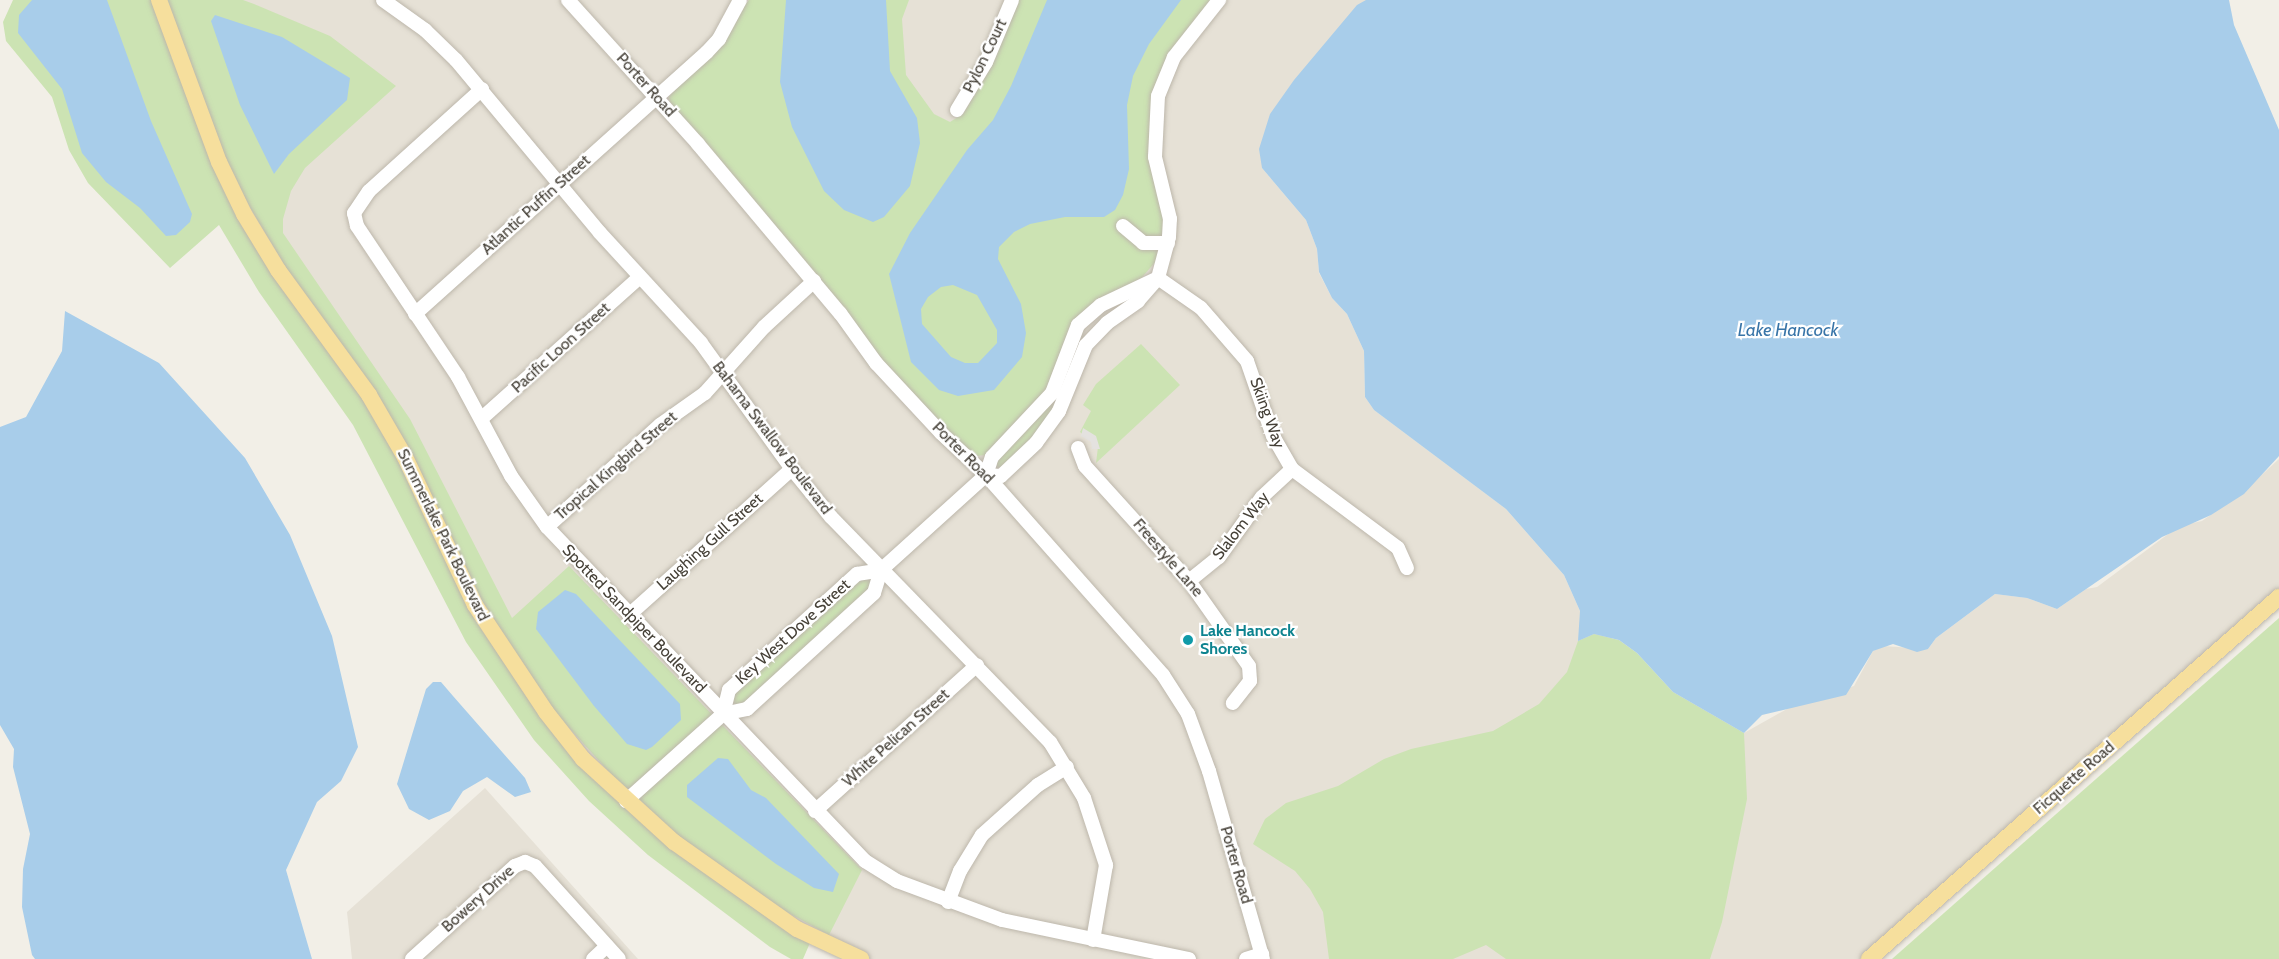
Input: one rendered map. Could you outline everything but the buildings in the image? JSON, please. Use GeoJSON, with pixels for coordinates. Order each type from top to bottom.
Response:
{"type":"FeatureCollection","features":[{"type":"Feature","properties":{"kind":"main road","name":"Summerlake Park Boulevard"},"geometry":{"type":"LineString","coordinates":[[159,0],[219,162],[250,223],[278,270],[374,404],[405,458],[475,605],[510,663],[583,759],[626,801],[727,883],[797,929],[861,959]]}},
{"type":"Feature","properties":{"kind":"main road","name":"Ficquette Road"},"geometry":{"type":"LineString","coordinates":[[1869,959],[2279,597]]}},
{"type":"Feature","properties":{"kind":"street","name":"Bahama Swallow Boulevard"},"geometry":{"type":"LineString","coordinates":[[383,0],[425,30],[482,89],[640,277],[700,343],[792,469],[882,570],[1023,711],[1067,767],[1084,798],[1106,865],[1093,940]]}},
{"type":"Feature","properties":{"kind":"street","name":"Atlantic Puffin Street"},"geometry":{"type":"LineString","coordinates":[[415,314],[658,97],[719,39],[740,0]]}},
{"type":"Feature","properties":{"kind":"street","name":"Pylon Court"},"geometry":{"type":"LineString","coordinates":[[957,110],[986,62],[1012,0]]}},
{"type":"Feature","properties":{"kind":"street"},"geometry":{"type":"LineString","coordinates":[[1064,381],[1031,419],[992,457],[986,475],[1001,476],[1036,443],[1059,411],[1064,381],[1071,337],[1078,325],[1101,305],[1158,278],[1168,243],[1168,200],[1153,137],[1158,96],[1174,57],[1219,0]]}},
{"type":"Feature","properties":{"kind":"street","name":"Porter Road"},"geometry":{"type":"LineString","coordinates":[[574,2],[814,281],[876,363],[940,433],[986,475],[1147,654],[1188,714],[1209,771],[1263,956]]}},
{"type":"Feature","properties":{"kind":"street","name":"Spotted Sandpiper Boulevard"},"geometry":{"type":"LineString","coordinates":[[482,89],[369,191],[354,213],[357,226],[458,377],[511,476],[547,527],[865,861],[897,881],[948,902],[1002,920],[1189,959]]}},
{"type":"Feature","properties":{"kind":"street"},"geometry":{"type":"LineString","coordinates":[[1123,226],[1143,243],[1168,243]]}},
{"type":"Feature","properties":{"kind":"street","name":"Pacific Loon Street"},"geometry":{"type":"LineString","coordinates":[[481,419],[640,277]]}},
{"type":"Feature","properties":{"kind":"street","name":"Skiing Way"},"geometry":{"type":"LineString","coordinates":[[1158,278],[1201,308],[1247,361],[1273,436],[1292,469],[1398,548],[1407,568]]}},
{"type":"Feature","properties":{"kind":"street","name":"Tropical Kingbird Street"},"geometry":{"type":"LineString","coordinates":[[547,527],[660,425],[693,403],[723,374],[764,327],[814,281]]}},
{"type":"Feature","properties":{"kind":"street","name":"Freestyle Lane"},"geometry":{"type":"LineString","coordinates":[[1078,448],[1085,466],[1190,581],[1249,666],[1250,681],[1233,703]]}},
{"type":"Feature","properties":{"kind":"street","name":"Laughing Gull Street"},"geometry":{"type":"LineString","coordinates":[[629,615],[792,469]]}},
{"type":"Feature","properties":{"kind":"street","name":"Slalom Way"},"geometry":{"type":"LineString","coordinates":[[1190,581],[1219,557],[1262,497],[1292,469]]}},
{"type":"Feature","properties":{"kind":"street","name":"Key West Dove Street"},"geometry":{"type":"LineString","coordinates":[[626,801],[723,714],[747,709],[874,593],[882,570],[986,475]]}},
{"type":"Feature","properties":{"kind":"street","name":"Key West Dove Street"},"geometry":{"type":"LineString","coordinates":[[723,714],[729,690],[751,669],[857,574],[882,570]]}},
{"type":"Feature","properties":{"kind":"street","name":"White Pelican Street"},"geometry":{"type":"LineString","coordinates":[[815,811],[977,665]]}},
{"type":"Feature","properties":{"kind":"street"},"geometry":{"type":"LineString","coordinates":[[948,902],[960,871],[982,836],[1038,786],[1067,767]]}},
{"type":"Feature","properties":{"kind":"street","name":"Bowery Drive"},"geometry":{"type":"LineString","coordinates":[[412,959],[515,866],[525,862],[535,866],[619,959]]}},
{"type":"Feature","properties":{"kind":"street"},"geometry":{"type":"LineString","coordinates":[[593,959],[607,946]]}},
{"type":"Feature","properties":{"kind":"street"},"geometry":{"type":"LineString","coordinates":[[1246,959],[1263,956]]}},
{"type":"Feature","properties":{"kind":"shaded area"},"geometry":{"type":"Polygon","coordinates":[[[164,0],[1367,0],[1262,168],[1306,220],[1317,249],[1319,273],[1332,298],[1347,314],[1364,351],[1365,397],[1374,410],[1506,509],[1564,575],[1580,611],[1673,692],[1744,733],[1794,705],[1854,686],[1873,651],[1883,646],[1928,649],[1936,638],[1995,594],[2027,598],[2057,609],[2086,589],[2097,587],[2179,526],[2202,521],[2242,493],[2279,459],[2279,590],[1869,959],[861,959],[797,929],[583,759],[278,270],[164,0]]]}},
{"type":"Feature","properties":{"kind":"shaded area"},"geometry":{"type":"Polygon","coordinates":[[[1083,428],[1096,436],[1100,449],[1092,449],[1091,442],[1081,436],[1083,428]]]}},
{"type":"Feature","properties":{"kind":"shaded area"},"geometry":{"type":"Polygon","coordinates":[[[485,788],[638,959],[352,959],[347,912],[485,788]]]}},
{"type":"Feature","properties":{"kind":"green space"},"geometry":{"type":"Polygon","coordinates":[[[13,0],[159,0],[244,214],[369,395],[512,665],[626,801],[813,936],[803,959],[791,959],[770,947],[648,855],[589,801],[534,740],[466,642],[353,425],[259,292],[219,225],[170,268],[88,183],[69,150],[52,97],[6,41],[3,22],[13,0]]]}},
{"type":"Feature","properties":{"kind":"green space"},"geometry":{"type":"Polygon","coordinates":[[[164,0],[243,0],[254,4],[330,36],[396,86],[305,168],[291,191],[283,219],[283,233],[410,419],[512,618],[569,566],[862,870],[829,935],[785,911],[672,832],[619,783],[555,712],[491,620],[450,542],[233,179],[164,0]]]}},
{"type":"Feature","properties":{"kind":"green space"},"geometry":{"type":"Polygon","coordinates":[[[749,0],[909,0],[902,19],[906,75],[934,114],[950,122],[963,114],[978,89],[1017,0],[1214,0],[1154,98],[1150,132],[1165,219],[1158,259],[1137,283],[1098,301],[1050,388],[986,455],[976,456],[963,447],[875,354],[670,102],[669,97],[749,0]]]}},
{"type":"Feature","properties":{"kind":"green space"},"geometry":{"type":"Polygon","coordinates":[[[1141,344],[1180,385],[1096,463],[1098,447],[1080,432],[1091,411],[1083,405],[1096,384],[1141,344]]]}},
{"type":"Feature","properties":{"kind":"green space"},"geometry":{"type":"Polygon","coordinates":[[[1063,389],[1048,422],[1002,468],[997,466],[996,459],[1063,389]]]}},
{"type":"Feature","properties":{"kind":"green space"},"geometry":{"type":"Polygon","coordinates":[[[858,577],[870,579],[872,586],[748,702],[735,704],[731,698],[858,577]]]}},
{"type":"Feature","properties":{"kind":"green space"},"geometry":{"type":"Polygon","coordinates":[[[2279,618],[2279,959],[1892,959],[2013,852],[2279,618]]]}},
{"type":"Feature","properties":{"kind":"green space"},"geometry":{"type":"Polygon","coordinates":[[[1594,634],[1619,640],[1637,653],[1673,692],[1744,733],[1747,799],[1722,922],[1710,959],[1506,959],[1486,945],[1453,959],[1329,959],[1323,912],[1310,889],[1295,871],[1253,844],[1265,819],[1286,803],[1338,786],[1384,759],[1411,749],[1493,731],[1539,704],[1567,672],[1578,641],[1594,634]]]}},
{"type":"Feature","properties":{"kind":"water"},"geometry":{"type":"Polygon","coordinates":[[[32,0],[107,0],[151,121],[192,214],[190,222],[176,235],[166,236],[140,208],[106,182],[82,153],[62,89],[18,33],[19,15],[32,0]]]}},
{"type":"Feature","properties":{"kind":"water"},"geometry":{"type":"Polygon","coordinates":[[[786,0],[886,0],[890,71],[917,118],[920,143],[910,186],[884,217],[873,222],[844,210],[824,191],[792,127],[780,82],[786,0]]]}},
{"type":"Feature","properties":{"kind":"water"},"geometry":{"type":"Polygon","coordinates":[[[1047,0],[1181,0],[1149,44],[1133,76],[1127,105],[1129,169],[1123,195],[1115,210],[1104,217],[1065,217],[1030,224],[1014,232],[999,247],[998,259],[1021,304],[1026,333],[1022,357],[994,390],[958,396],[939,390],[911,362],[889,274],[910,233],[967,150],[993,120],[1011,86],[1047,0]],[[953,285],[941,287],[928,297],[921,309],[922,324],[951,357],[965,363],[978,363],[997,343],[997,330],[977,295],[953,285]]]}},
{"type":"Feature","properties":{"kind":"water","name":"Lake Hancock"},"geometry":{"type":"Polygon","coordinates":[[[1366,0],[2229,0],[2234,25],[2279,130],[2279,456],[2244,494],[2211,515],[2162,537],[2057,609],[2027,598],[1995,594],[1936,638],[1928,649],[1917,652],[1893,644],[1873,651],[1846,695],[1762,715],[1744,733],[1673,692],[1637,653],[1619,640],[1594,634],[1578,641],[1580,611],[1564,575],[1506,509],[1374,410],[1365,397],[1364,351],[1347,314],[1332,298],[1319,272],[1317,249],[1306,220],[1262,168],[1259,149],[1270,114],[1294,80],[1357,5],[1366,0]]]}},
{"type":"Feature","properties":{"kind":"water"},"geometry":{"type":"Polygon","coordinates":[[[215,15],[282,37],[350,78],[347,100],[289,154],[274,174],[240,105],[211,21],[215,15]]]}},
{"type":"Feature","properties":{"kind":"water"},"geometry":{"type":"Polygon","coordinates":[[[65,311],[159,363],[245,458],[290,535],[332,636],[358,747],[341,781],[317,802],[286,870],[312,959],[35,959],[32,955],[22,907],[23,869],[30,834],[13,767],[14,749],[0,725],[0,427],[26,417],[62,351],[65,311]]]}},
{"type":"Feature","properties":{"kind":"water"},"geometry":{"type":"Polygon","coordinates":[[[565,590],[576,594],[680,704],[681,720],[652,747],[646,750],[627,744],[594,706],[536,629],[538,612],[565,590]]]}},
{"type":"Feature","properties":{"kind":"water"},"geometry":{"type":"Polygon","coordinates":[[[433,682],[441,682],[525,778],[531,792],[515,797],[487,777],[463,791],[450,811],[429,820],[409,809],[397,784],[426,689],[433,682]]]}},
{"type":"Feature","properties":{"kind":"water"},"geometry":{"type":"Polygon","coordinates":[[[718,758],[728,759],[751,790],[766,798],[839,874],[833,892],[814,888],[776,864],[687,797],[687,785],[718,758]]]}},
{"type":"Feature","properties":{"kind":"place","name":"Lake Hancock Shores"},"geometry":{"type":"Point","coordinates":[1188,640]}}]}
